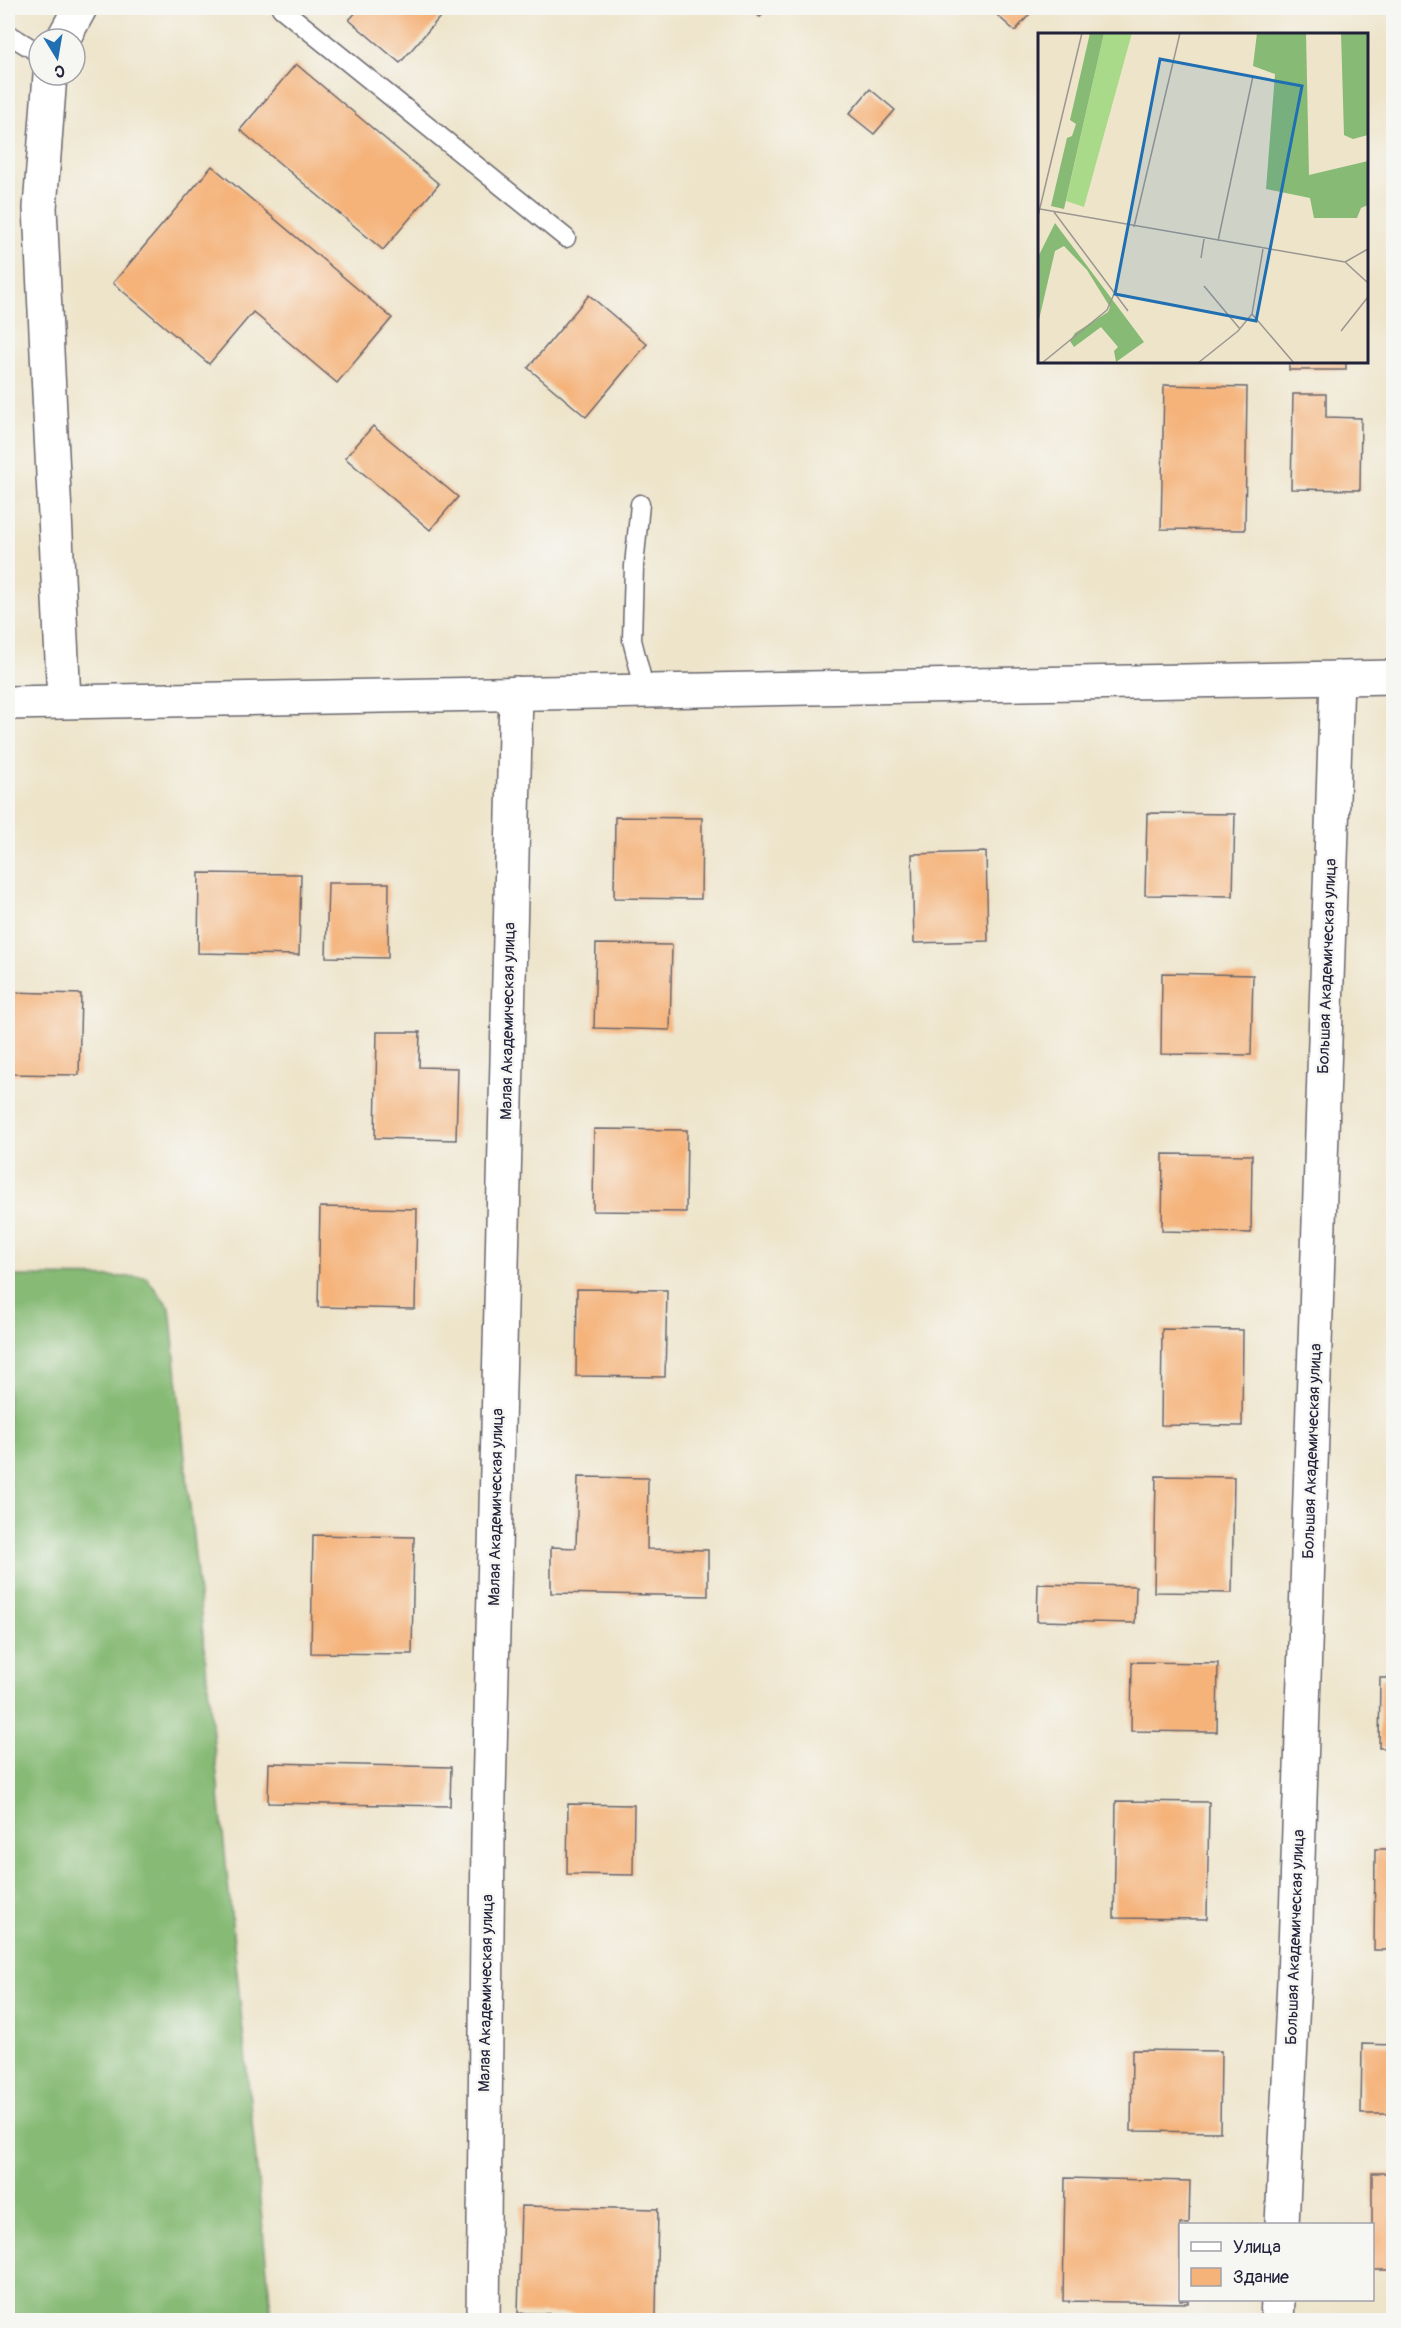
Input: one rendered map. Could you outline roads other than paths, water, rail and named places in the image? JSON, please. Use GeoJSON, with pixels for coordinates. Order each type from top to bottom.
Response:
{"type":"FeatureCollection","features":[{"type":"Feature","properties":{"kind":"street"},"geometry":{"type":"LineString","coordinates":[[70,27],[80,8]]}},
{"type":"Feature","properties":{"kind":"street"},"geometry":{"type":"LineString","coordinates":[[49,87],[40,208],[64,700]]}},
{"type":"Feature","properties":{"kind":"street"},"geometry":{"type":"LineString","coordinates":[[8,703],[64,700],[1394,677]]}},
{"type":"Feature","properties":{"kind":"street","name":"Большая Академическая улица"},"geometry":{"type":"LineString","coordinates":[[1282,2223],[1295,1968],[1337,678]]}},
{"type":"Feature","properties":{"kind":"street","name":"Малая Академическая улица"},"geometry":{"type":"LineString","coordinates":[[483,2320],[488,1836],[516,693]]}},
{"type":"Feature","properties":{"kind":"street"},"geometry":{"type":"LineString","coordinates":[[1277,2320],[1278,2301]]}},
{"type":"Feature","properties":{"kind":"lane"},"geometry":{"type":"LineString","coordinates":[[281,8],[566,238]]}},
{"type":"Feature","properties":{"kind":"lane"},"geometry":{"type":"LineString","coordinates":[[8,34],[27,46]]}},
{"type":"Feature","properties":{"kind":"lane"},"geometry":{"type":"LineString","coordinates":[[640,504],[634,566],[632,640],[645,691]]}}]}
